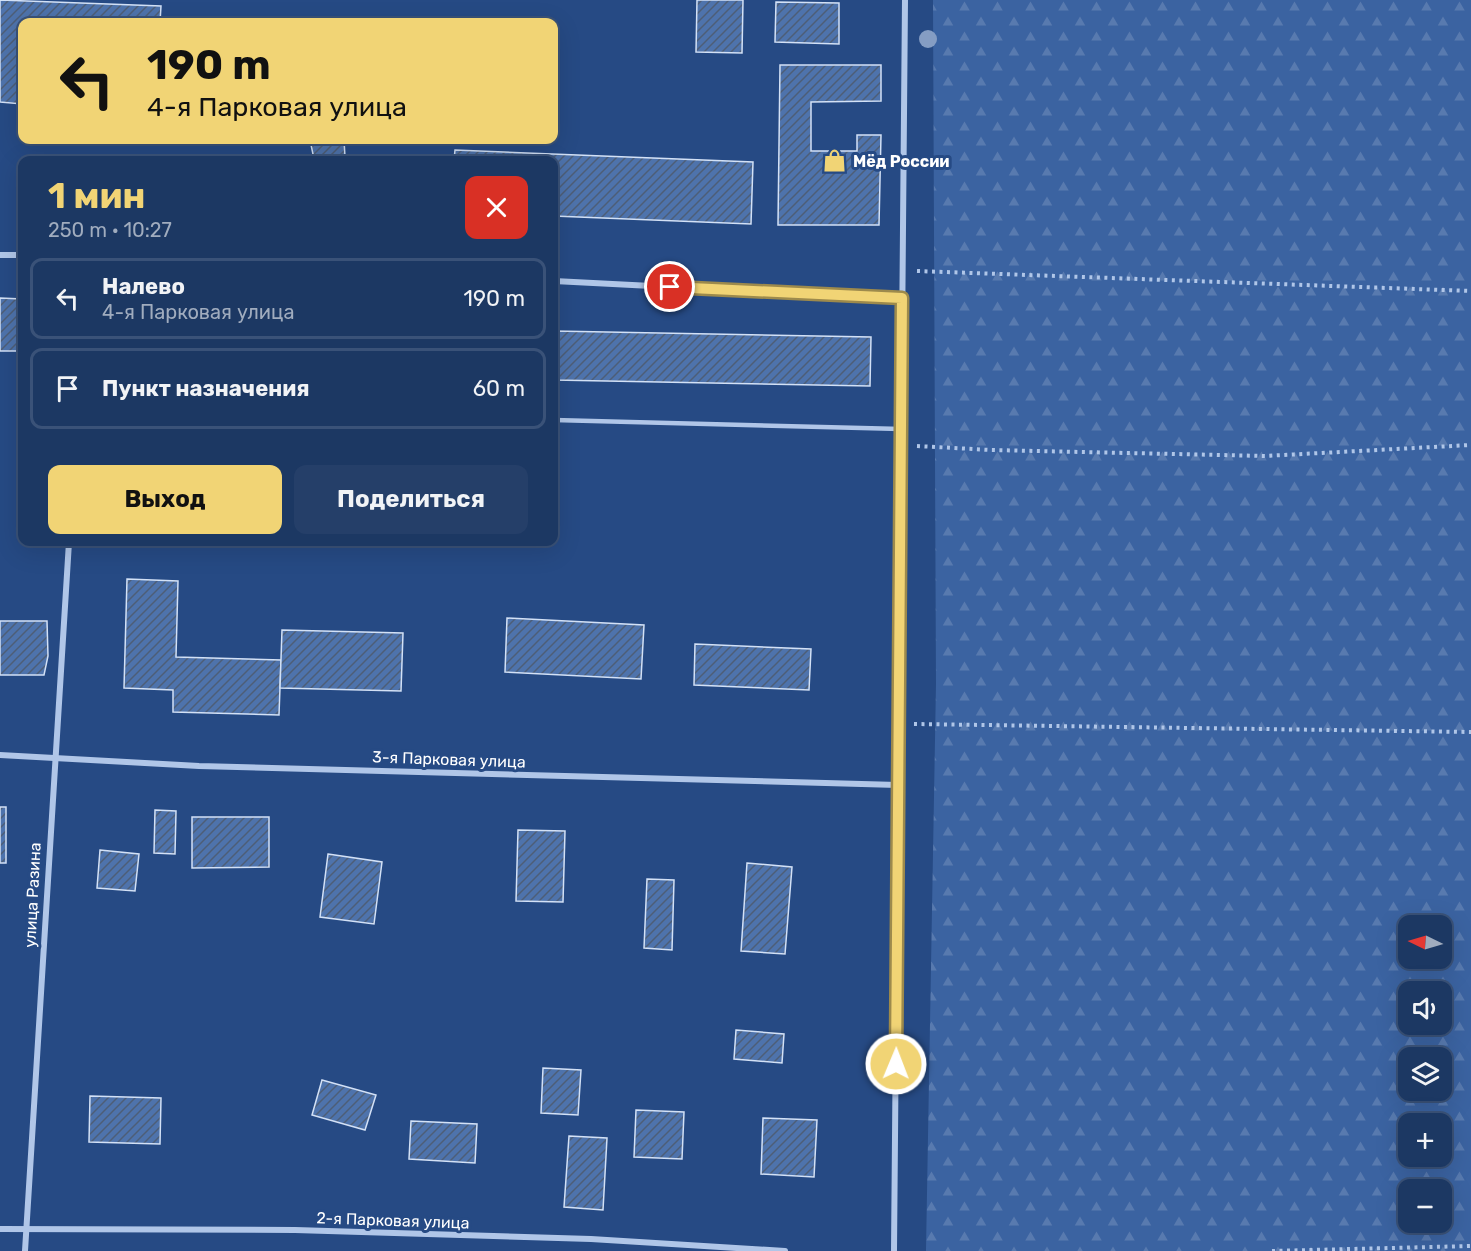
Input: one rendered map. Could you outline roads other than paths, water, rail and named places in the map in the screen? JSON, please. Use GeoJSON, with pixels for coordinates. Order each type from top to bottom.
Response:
{"type":"FeatureCollection","features":[{"type":"Feature","properties":{"kind":"street"},"geometry":{"type":"LineString","coordinates":[[894,1251],[905,0]]}},
{"type":"Feature","properties":{"kind":"street"},"geometry":{"type":"LineString","coordinates":[[0,255],[18,255]]}},
{"type":"Feature","properties":{"kind":"street"},"geometry":{"type":"LineString","coordinates":[[558,281],[902,298]]}},
{"type":"Feature","properties":{"kind":"street","name":"улица Разина"},"geometry":{"type":"LineString","coordinates":[[25,1251],[69,546]]}},
{"type":"Feature","properties":{"kind":"street","name":"3-я Парковая улица"},"geometry":{"type":"LineString","coordinates":[[0,755],[54,756],[199,766],[898,785]]}},
{"type":"Feature","properties":{"kind":"street","name":"2-я Парковая улица"},"geometry":{"type":"LineString","coordinates":[[0,1229],[295,1230],[591,1239],[785,1251]]}},
{"type":"Feature","properties":{"kind":"lane"},"geometry":{"type":"LineString","coordinates":[[558,420],[901,429]]}},
{"type":"Feature","properties":{"kind":"place","name":"Мёд России"},"geometry":{"type":"Point","coordinates":[835,161]}}]}
